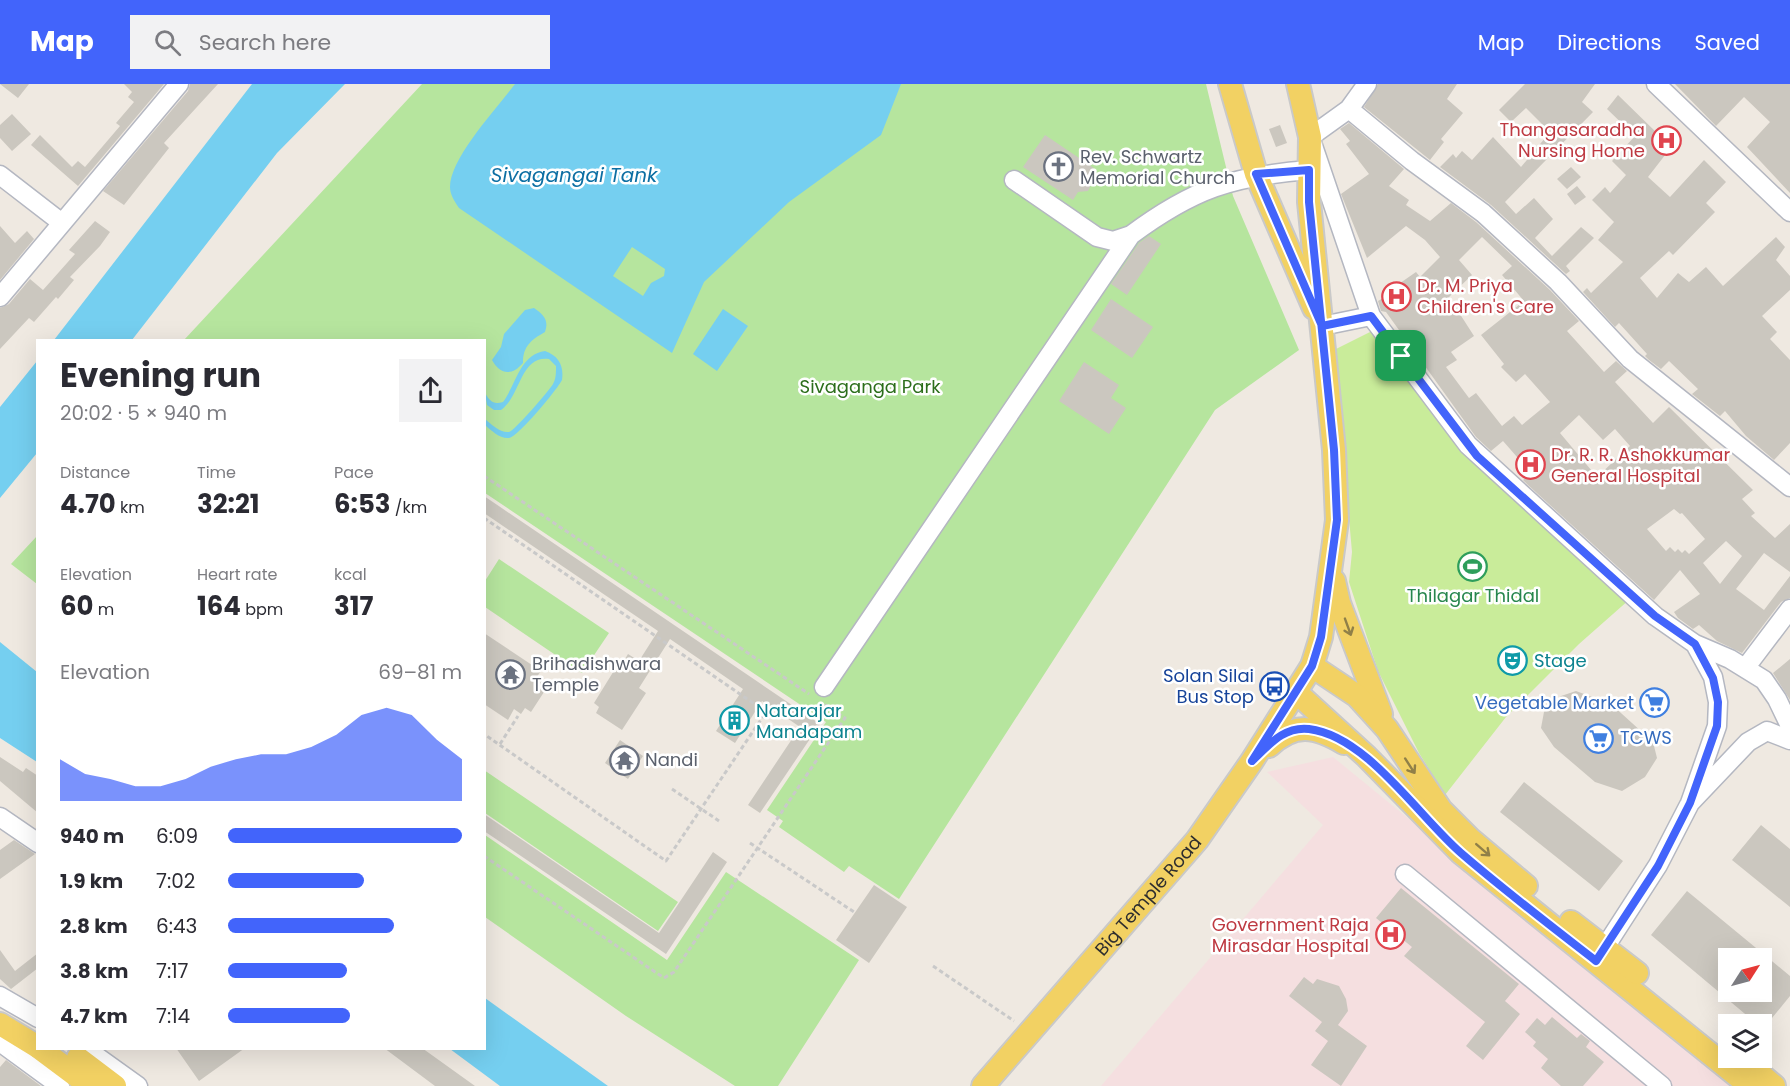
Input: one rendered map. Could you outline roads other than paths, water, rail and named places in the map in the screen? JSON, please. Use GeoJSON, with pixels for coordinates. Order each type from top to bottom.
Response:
{"type":"FeatureCollection","features":[{"type":"Feature","properties":{"kind":"main road"},"geometry":{"type":"LineString","coordinates":[[1230,84],[1256,174],[1322,326]]}},
{"type":"Feature","properties":{"kind":"main road"},"geometry":{"type":"LineString","coordinates":[[1298,84],[1310,137],[1309,202],[1334,450],[1337,520],[1332,571],[1339,603],[1387,729]]}},
{"type":"Feature","properties":{"kind":"main road","name":"Big Temple Road"},"geometry":{"type":"LineString","coordinates":[[983,1086],[1197,840],[1252,761],[1312,666],[1321,637],[1332,571]]}},
{"type":"Feature","properties":{"kind":"main road"},"geometry":{"type":"LineString","coordinates":[[1312,666],[1357,696],[1387,729],[1441,810],[1750,1086]]}},
{"type":"Feature","properties":{"kind":"main road"},"geometry":{"type":"LineString","coordinates":[[1297,693],[1366,756],[1461,853],[1718,1041]]}},
{"type":"Feature","properties":{"kind":"main road"},"geometry":{"type":"LineString","coordinates":[[1252,761],[1280,735],[1294,729],[1328,734],[1366,756]]}},
{"type":"Feature","properties":{"kind":"main road"},"geometry":{"type":"LineString","coordinates":[[0,1007],[36,1028]]}},
{"type":"Feature","properties":{"kind":"main road"},"geometry":{"type":"LineString","coordinates":[[0,1024],[36,1047]]}},
{"type":"Feature","properties":{"kind":"main road"},"geometry":{"type":"LineString","coordinates":[[41,1050],[90,1086]]}},
{"type":"Feature","properties":{"kind":"main road"},"geometry":{"type":"LineString","coordinates":[[67,1050],[115,1086]]}},
{"type":"Feature","properties":{"kind":"main road"},"geometry":{"type":"LineString","coordinates":[[1752,1068],[1774,1086]]}},
{"type":"Feature","properties":{"kind":"street"},"geometry":{"type":"LineString","coordinates":[[0,297],[179,84]]}},
{"type":"Feature","properties":{"kind":"street"},"geometry":{"type":"LineString","coordinates":[[1367,84],[1349,109],[1310,137],[1371,316],[1477,456],[1655,616],[1695,644],[1746,667],[1764,680],[1777,699],[1790,726]]}},
{"type":"Feature","properties":{"kind":"street"},"geometry":{"type":"LineString","coordinates":[[1656,84],[1790,213]]}},
{"type":"Feature","properties":{"kind":"street"},"geometry":{"type":"LineString","coordinates":[[1349,109],[1412,161],[1483,213],[1558,282],[1630,359],[1790,487]]}},
{"type":"Feature","properties":{"kind":"street"},"geometry":{"type":"LineString","coordinates":[[824,687],[1131,236],[1165,210],[1206,189],[1256,174],[1309,170]]}},
{"type":"Feature","properties":{"kind":"street"},"geometry":{"type":"LineString","coordinates":[[0,175],[62,223]]}},
{"type":"Feature","properties":{"kind":"street"},"geometry":{"type":"LineString","coordinates":[[1014,180],[1097,237],[1113,241],[1131,236]]}},
{"type":"Feature","properties":{"kind":"street"},"geometry":{"type":"LineString","coordinates":[[1322,326],[1371,316]]}},
{"type":"Feature","properties":{"kind":"street"},"geometry":{"type":"LineString","coordinates":[[1746,667],[1790,609]]}},
{"type":"Feature","properties":{"kind":"street"},"geometry":{"type":"LineString","coordinates":[[1600,954],[1658,866],[1690,803],[1717,726],[1718,702],[1713,678],[1695,644]]}},
{"type":"Feature","properties":{"kind":"street"},"geometry":{"type":"LineString","coordinates":[[1690,803],[1748,742],[1767,731],[1790,740]]}},
{"type":"Feature","properties":{"kind":"street"},"geometry":{"type":"LineString","coordinates":[[0,817],[36,842]]}},
{"type":"Feature","properties":{"kind":"street"},"geometry":{"type":"LineString","coordinates":[[1405,874],[1662,1086]]}},
{"type":"Feature","properties":{"kind":"street"},"geometry":{"type":"LineString","coordinates":[[0,996],[36,1017]]}},
{"type":"Feature","properties":{"kind":"street"},"geometry":{"type":"LineString","coordinates":[[0,1042],[60,1086]]}},
{"type":"Feature","properties":{"kind":"street"},"geometry":{"type":"LineString","coordinates":[[88,1050],[138,1086]]}},
{"type":"Feature","properties":{"kind":"water"},"geometry":{"type":"Polygon","coordinates":[[[252,84],[345,84],[277,153],[133,339],[55,339],[252,84]]]}},
{"type":"Feature","properties":{"kind":"water","name":"Sivagangai Tank"},"geometry":{"type":"Polygon","coordinates":[[[515,84],[901,84],[881,135],[789,202],[704,282],[672,353],[459,208],[456,203],[450,187],[458,162],[476,134],[515,84]],[[632,247],[613,276],[643,296],[651,283],[664,276],[665,269],[632,247]]]}},
{"type":"Feature","properties":{"kind":"water"},"geometry":{"type":"Polygon","coordinates":[[[534,308],[545,318],[545,332],[529,344],[524,352],[523,363],[519,367],[510,372],[502,371],[492,360],[501,347],[504,334],[525,310],[534,308]]]}},
{"type":"Feature","properties":{"kind":"water"},"geometry":{"type":"Polygon","coordinates":[[[723,309],[748,326],[717,371],[693,354],[723,309]]]}},
{"type":"Feature","properties":{"kind":"water"},"geometry":{"type":"Polygon","coordinates":[[[545,351],[554,356],[562,370],[562,380],[520,430],[509,438],[499,436],[486,426],[486,420],[502,431],[512,430],[553,384],[556,366],[549,359],[539,359],[532,363],[508,404],[501,410],[494,410],[487,405],[486,394],[492,402],[503,402],[524,364],[537,353],[545,351]]]}},
{"type":"Feature","properties":{"kind":"water"},"geometry":{"type":"Polygon","coordinates":[[[36,362],[36,454],[0,498],[0,407],[36,362]]]}},
{"type":"Feature","properties":{"kind":"water"},"geometry":{"type":"Polygon","coordinates":[[[0,642],[36,671],[36,761],[0,738],[0,642]]]}},
{"type":"Feature","properties":{"kind":"water"},"geometry":{"type":"Polygon","coordinates":[[[486,999],[608,1086],[500,1086],[451,1050],[486,1050],[486,999]]]}},
{"type":"Feature","properties":{"kind":"place","name":"Thangasaradha Nursing Home"},"geometry":{"type":"Point","coordinates":[1666,140]}},
{"type":"Feature","properties":{"kind":"place","name":"Rev. Schwartz Memorial Church"},"geometry":{"type":"Point","coordinates":[1059,167]}},
{"type":"Feature","properties":{"kind":"place","name":"Dr. M. Priya Children's Care"},"geometry":{"type":"Point","coordinates":[1396,296]}},
{"type":"Feature","properties":{"kind":"place","name":"Dr. R. R. Ashokkumar General Hospital"},"geometry":{"type":"Point","coordinates":[1530,465]}},
{"type":"Feature","properties":{"kind":"place","name":"Thilagar Thidal"},"geometry":{"type":"Point","coordinates":[1473,567]}},
{"type":"Feature","properties":{"kind":"place","name":"Stage"},"geometry":{"type":"Point","coordinates":[1513,661]}},
{"type":"Feature","properties":{"kind":"place","name":"Brihadishwara Temple"},"geometry":{"type":"Point","coordinates":[511,674]}},
{"type":"Feature","properties":{"kind":"place","name":"Solan Silai Bus Stop"},"geometry":{"type":"Point","coordinates":[1275,686]}},
{"type":"Feature","properties":{"kind":"place","name":"Vegetable Market"},"geometry":{"type":"Point","coordinates":[1655,703]}},
{"type":"Feature","properties":{"kind":"place","name":"Natarajar Mandapam"},"geometry":{"type":"Point","coordinates":[735,721]}},
{"type":"Feature","properties":{"kind":"place","name":"TCWS"},"geometry":{"type":"Point","coordinates":[1599,738]}},
{"type":"Feature","properties":{"kind":"place","name":"Nandi"},"geometry":{"type":"Point","coordinates":[624,760]}},
{"type":"Feature","properties":{"kind":"place","name":"Government Raja Mirasdar Hospital"},"geometry":{"type":"Point","coordinates":[1390,935]}},
{"type":"Feature","properties":{"kind":"park label","name":"Sivaganga Park"},"geometry":{"type":"Point","coordinates":[870,387]}}]}
